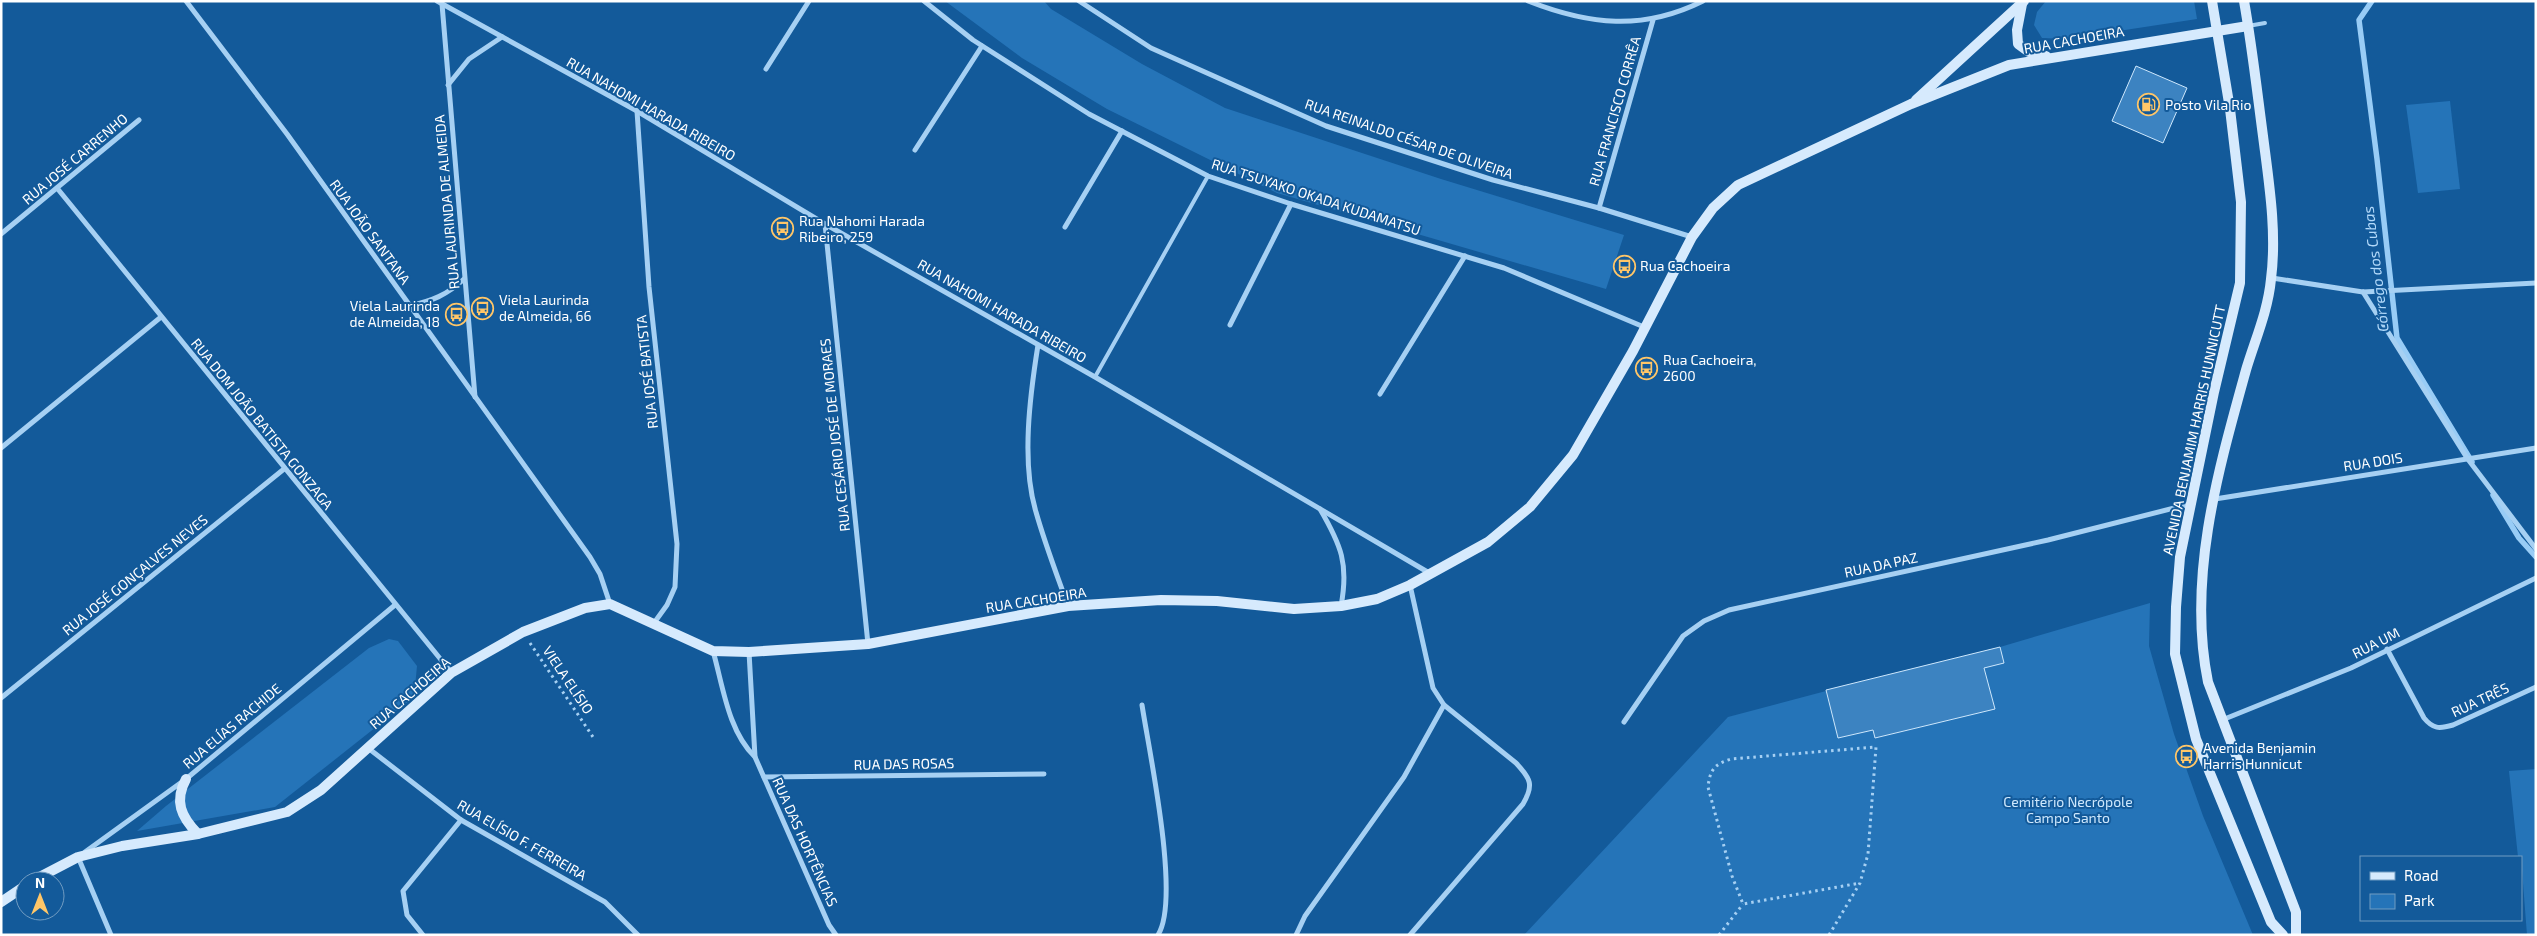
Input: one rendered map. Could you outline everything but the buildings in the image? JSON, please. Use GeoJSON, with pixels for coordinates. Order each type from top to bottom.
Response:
{"type":"FeatureCollection","features":[{"type":"Feature","properties":{"kind":"main road","name":"AVENIDA BENJAMIM HARRIS HUNNICUTT"},"geometry":{"type":"LineString","coordinates":[[2212,1],[2218,30],[2241,202],[2240,283],[2190,504],[2180,558],[2175,654],[2178,673],[2196,739],[2270,922],[2283,935]]}},
{"type":"Feature","properties":{"kind":"main road"},"geometry":{"type":"LineString","coordinates":[[2244,1],[2269,187],[2273,229],[2272,278],[2267,307],[2247,368],[2215,499],[2204,553],[2200,598],[2201,648],[2208,682],[2296,912],[2296,935]]}},
{"type":"Feature","properties":{"kind":"main road","name":"RUA CACHOEIRA"},"geometry":{"type":"LineString","coordinates":[[1911,104],[2023,2]]}},
{"type":"Feature","properties":{"kind":"main road"},"geometry":{"type":"LineString","coordinates":[[2023,2],[2017,30],[2018,44],[2030,52],[2053,56]]}},
{"type":"Feature","properties":{"kind":"main road","name":"RUA CACHOEIRA"},"geometry":{"type":"LineString","coordinates":[[48,871],[78,857],[122,846],[198,834],[287,812],[321,790],[451,673],[523,632],[585,608],[610,604],[713,651],[748,652],[868,644],[1068,606],[1161,600],[1217,601],[1294,609],[1341,606],[1377,599],[1432,574],[1488,542],[1530,507],[1573,455],[1692,237],[1713,208],[1738,185],[1911,104],[2009,66],[2053,56],[2248,26]]}},
{"type":"Feature","properties":{"kind":"main road"},"geometry":{"type":"LineString","coordinates":[[186,779],[180,795],[181,812],[198,834]]}},
{"type":"Feature","properties":{"kind":"main road"},"geometry":{"type":"LineString","coordinates":[[1,902],[15,893]]}},
{"type":"Feature","properties":{"kind":"street","name":"RUA JOÃO SANTANA"},"geometry":{"type":"LineString","coordinates":[[186,1],[287,134],[590,558],[600,574],[610,604]]}},
{"type":"Feature","properties":{"kind":"street"},"geometry":{"type":"LineString","coordinates":[[766,69],[809,1]]}},
{"type":"Feature","properties":{"kind":"street","name":"RUA TSUYAKO OKADA KUDAMATSU"},"geometry":{"type":"LineString","coordinates":[[924,1],[982,46],[1089,114],[1208,176],[1291,204],[1504,268],[1644,327]]}},
{"type":"Feature","properties":{"kind":"street","name":"RUA REINALDO CÉSAR DE OLIVEIRA"},"geometry":{"type":"LineString","coordinates":[[1079,1],[1150,48],[1326,126],[1493,180],[1598,208],[1692,237]]}},
{"type":"Feature","properties":{"kind":"street"},"geometry":{"type":"LineString","coordinates":[[1528,1],[1584,19],[1619,23],[1653,20],[1703,1]]}},
{"type":"Feature","properties":{"kind":"street","name":"RUA NAHOMI HARADA RIBEIRO"},"geometry":{"type":"LineString","coordinates":[[440,3],[636,112],[825,224],[1095,377],[1432,574]]}},
{"type":"Feature","properties":{"kind":"street","name":"RUA LAURINDA DE ALMEIDA"},"geometry":{"type":"LineString","coordinates":[[440,3],[475,399]]}},
{"type":"Feature","properties":{"kind":"street","name":"RUA FRANCISCO CORRÊA"},"geometry":{"type":"LineString","coordinates":[[1598,208],[1653,20]]}},
{"type":"Feature","properties":{"kind":"street"},"geometry":{"type":"LineString","coordinates":[[448,85],[469,59],[502,37]]}},
{"type":"Feature","properties":{"kind":"street"},"geometry":{"type":"LineString","coordinates":[[914,150],[982,46]]}},
{"type":"Feature","properties":{"kind":"street","name":"RUA JOSÉ BATISTA"},"geometry":{"type":"LineString","coordinates":[[636,112],[649,287],[676,544],[675,587],[667,605],[654,624]]}},
{"type":"Feature","properties":{"kind":"street","name":"RUA JOSÉ CARRENHO"},"geometry":{"type":"LineString","coordinates":[[1,234],[139,120]]}},
{"type":"Feature","properties":{"kind":"street"},"geometry":{"type":"LineString","coordinates":[[1065,227],[1122,130]]}},
{"type":"Feature","properties":{"kind":"street","name":"RUA DOM JOÃO BATISTA GONZAGA"},"geometry":{"type":"LineString","coordinates":[[57,188],[451,673]]}},
{"type":"Feature","properties":{"kind":"street"},"geometry":{"type":"LineString","coordinates":[[1230,325],[1291,204]]}},
{"type":"Feature","properties":{"kind":"street","name":"RUA CESÁRIO JOSÉ DE MORAES"},"geometry":{"type":"LineString","coordinates":[[825,224],[868,644]]}},
{"type":"Feature","properties":{"kind":"street"},"geometry":{"type":"LineString","coordinates":[[1380,394],[1465,256]]}},
{"type":"Feature","properties":{"kind":"street"},"geometry":{"type":"LineString","coordinates":[[2272,278],[2363,292],[2536,283]]}},
{"type":"Feature","properties":{"kind":"street"},"geometry":{"type":"LineString","coordinates":[[409,306],[431,302],[453,289],[464,279]]}},
{"type":"Feature","properties":{"kind":"street"},"geometry":{"type":"LineString","coordinates":[[2363,292],[2467,458],[2536,549]]}},
{"type":"Feature","properties":{"kind":"street"},"geometry":{"type":"LineString","coordinates":[[1,448],[161,317]]}},
{"type":"Feature","properties":{"kind":"street"},"geometry":{"type":"LineString","coordinates":[[1038,345],[1030,393],[1028,456],[1035,510],[1068,606]]}},
{"type":"Feature","properties":{"kind":"street","name":"RUA DOIS"},"geometry":{"type":"LineString","coordinates":[[2215,499],[2536,448]]}},
{"type":"Feature","properties":{"kind":"street","name":"RUA JOSÉ GONÇALVES NEVES"},"geometry":{"type":"LineString","coordinates":[[1,698],[284,469]]}},
{"type":"Feature","properties":{"kind":"street","name":"RUA DA PAZ"},"geometry":{"type":"LineString","coordinates":[[1624,722],[1683,636],[1704,621],[1729,610],[2048,540],[2190,504]]}},
{"type":"Feature","properties":{"kind":"street"},"geometry":{"type":"LineString","coordinates":[[1320,509],[1342,552],[1345,571],[1341,606]]}},
{"type":"Feature","properties":{"kind":"street","name":"RUA UM"},"geometry":{"type":"LineString","coordinates":[[2222,720],[2351,668],[2536,578]]}},
{"type":"Feature","properties":{"kind":"street"},"geometry":{"type":"LineString","coordinates":[[1410,585],[1433,688],[1444,705],[1516,763],[1526,774],[1530,783],[1529,793],[1523,804],[1410,935]]}},
{"type":"Feature","properties":{"kind":"street","name":"RUA ELÍAS RACHIDE"},"geometry":{"type":"LineString","coordinates":[[78,857],[186,779],[395,605]]}},
{"type":"Feature","properties":{"kind":"street","name":"RUA TRÊS"},"geometry":{"type":"LineString","coordinates":[[2387,649],[2424,718],[2432,727],[2441,729],[2453,726],[2536,687]]}},
{"type":"Feature","properties":{"kind":"street","name":"RUA DAS HORTÊNCIAS"},"geometry":{"type":"LineString","coordinates":[[713,651],[736,729],[744,746],[755,757]]}},
{"type":"Feature","properties":{"kind":"street","name":"RUA DAS HORTÊNCIAS"},"geometry":{"type":"LineString","coordinates":[[748,652],[755,757],[829,925],[836,935]]}},
{"type":"Feature","properties":{"kind":"street"},"geometry":{"type":"LineString","coordinates":[[1142,705],[1161,821],[1167,893],[1164,926],[1158,935]]}},
{"type":"Feature","properties":{"kind":"street"},"geometry":{"type":"LineString","coordinates":[[1296,935],[1305,916],[1404,777],[1444,705]]}},
{"type":"Feature","properties":{"kind":"street","name":"RUA ELÍSIO F. FERREIRA"},"geometry":{"type":"LineString","coordinates":[[368,748],[461,820],[605,902],[638,935]]}},
{"type":"Feature","properties":{"kind":"street","name":"RUA DAS ROSAS"},"geometry":{"type":"LineString","coordinates":[[764,777],[1044,774]]}},
{"type":"Feature","properties":{"kind":"street"},"geometry":{"type":"LineString","coordinates":[[423,935],[406,915],[403,891],[461,820]]}},
{"type":"Feature","properties":{"kind":"street"},"geometry":{"type":"LineString","coordinates":[[78,857],[111,935]]}},
{"type":"Feature","properties":{"kind":"lane"},"geometry":{"type":"LineString","coordinates":[[2248,26],[2265,23]]}},
{"type":"Feature","properties":{"kind":"lane"},"geometry":{"type":"LineString","coordinates":[[1095,377],[1208,176]]}},
{"type":"Feature","properties":{"kind":"path","name":"VIELA ELÍSIO"},"geometry":{"type":"LineString","coordinates":[[523,632],[595,740]]}},
{"type":"Feature","properties":{"kind":"path"},"geometry":{"type":"LineString","coordinates":[[1743,904],[1732,876],[1708,787],[1709,773],[1714,766],[1731,759],[1876,747],[1868,854],[1860,883],[1828,935]]}},
{"type":"Feature","properties":{"kind":"path"},"geometry":{"type":"LineString","coordinates":[[1719,935],[1743,904],[1860,883]]}},
{"type":"Feature","properties":{"kind":"green space"},"geometry":{"type":"Polygon","coordinates":[[[945,1],[1044,1],[1051,9],[1142,64],[1225,108],[1441,179],[1624,235],[1606,289],[1277,193],[1107,109],[1022,58],[945,1]]]}},
{"type":"Feature","properties":{"kind":"green space"},"geometry":{"type":"Polygon","coordinates":[[[2046,1],[2194,1],[2197,19],[2066,39],[2042,38],[2034,25],[2037,12],[2046,1]]]}},
{"type":"Feature","properties":{"kind":"green space"},"geometry":{"type":"Polygon","coordinates":[[[2450,101],[2460,189],[2418,193],[2406,105],[2450,101]]]}},
{"type":"Feature","properties":{"kind":"green space","name":"Cemitério Necrópole Campo Santo"},"geometry":{"type":"Polygon","coordinates":[[[2150,603],[2149,646],[2174,734],[2203,816],[2253,935],[1524,935],[1728,717],[1826,691],[1838,738],[1873,730],[1876,738],[1994,709],[1984,668],[2000,647],[2150,603]]]}},
{"type":"Feature","properties":{"kind":"green space"},"geometry":{"type":"Polygon","coordinates":[[[389,639],[398,641],[417,666],[414,697],[275,807],[137,831],[166,806],[369,648],[389,639]]]}},
{"type":"Feature","properties":{"kind":"green space"},"geometry":{"type":"Polygon","coordinates":[[[2536,769],[2536,935],[2527,935],[2522,856],[2518,856],[2509,771],[2536,769]]]}},
{"type":"Feature","properties":{"kind":"waterway","name":"Córrego dos Cubas"},"geometry":{"type":"LineString","coordinates":[[2372,1],[2359,20],[2397,338],[2472,462]]}},
{"type":"Feature","properties":{"kind":"waterway","name":"Córrego dos Cubas"},"geometry":{"type":"LineString","coordinates":[[2493,495],[2519,538],[2536,557]]}},
{"type":"Feature","properties":{"kind":"place","name":"Posto Vila Rio"},"geometry":{"type":"Point","coordinates":[2149,105]}},
{"type":"Feature","properties":{"kind":"place","name":"Rua Nahomi Harada Ribeiro, 259"},"geometry":{"type":"Point","coordinates":[783,229]}},
{"type":"Feature","properties":{"kind":"place","name":"Rua Cachoeira"},"geometry":{"type":"Point","coordinates":[1624,266]}},
{"type":"Feature","properties":{"kind":"place","name":"Viela Laurinda de Almeida, 66"},"geometry":{"type":"Point","coordinates":[483,308]}},
{"type":"Feature","properties":{"kind":"place","name":"Viela Laurinda de Almeida, 18"},"geometry":{"type":"Point","coordinates":[456,314]}},
{"type":"Feature","properties":{"kind":"place","name":"Rua Cachoeira, 2600"},"geometry":{"type":"Point","coordinates":[1647,368]}},
{"type":"Feature","properties":{"kind":"place","name":"Avenida Benjamin Harris Hunnicut"},"geometry":{"type":"Point","coordinates":[2187,756]}}]}
